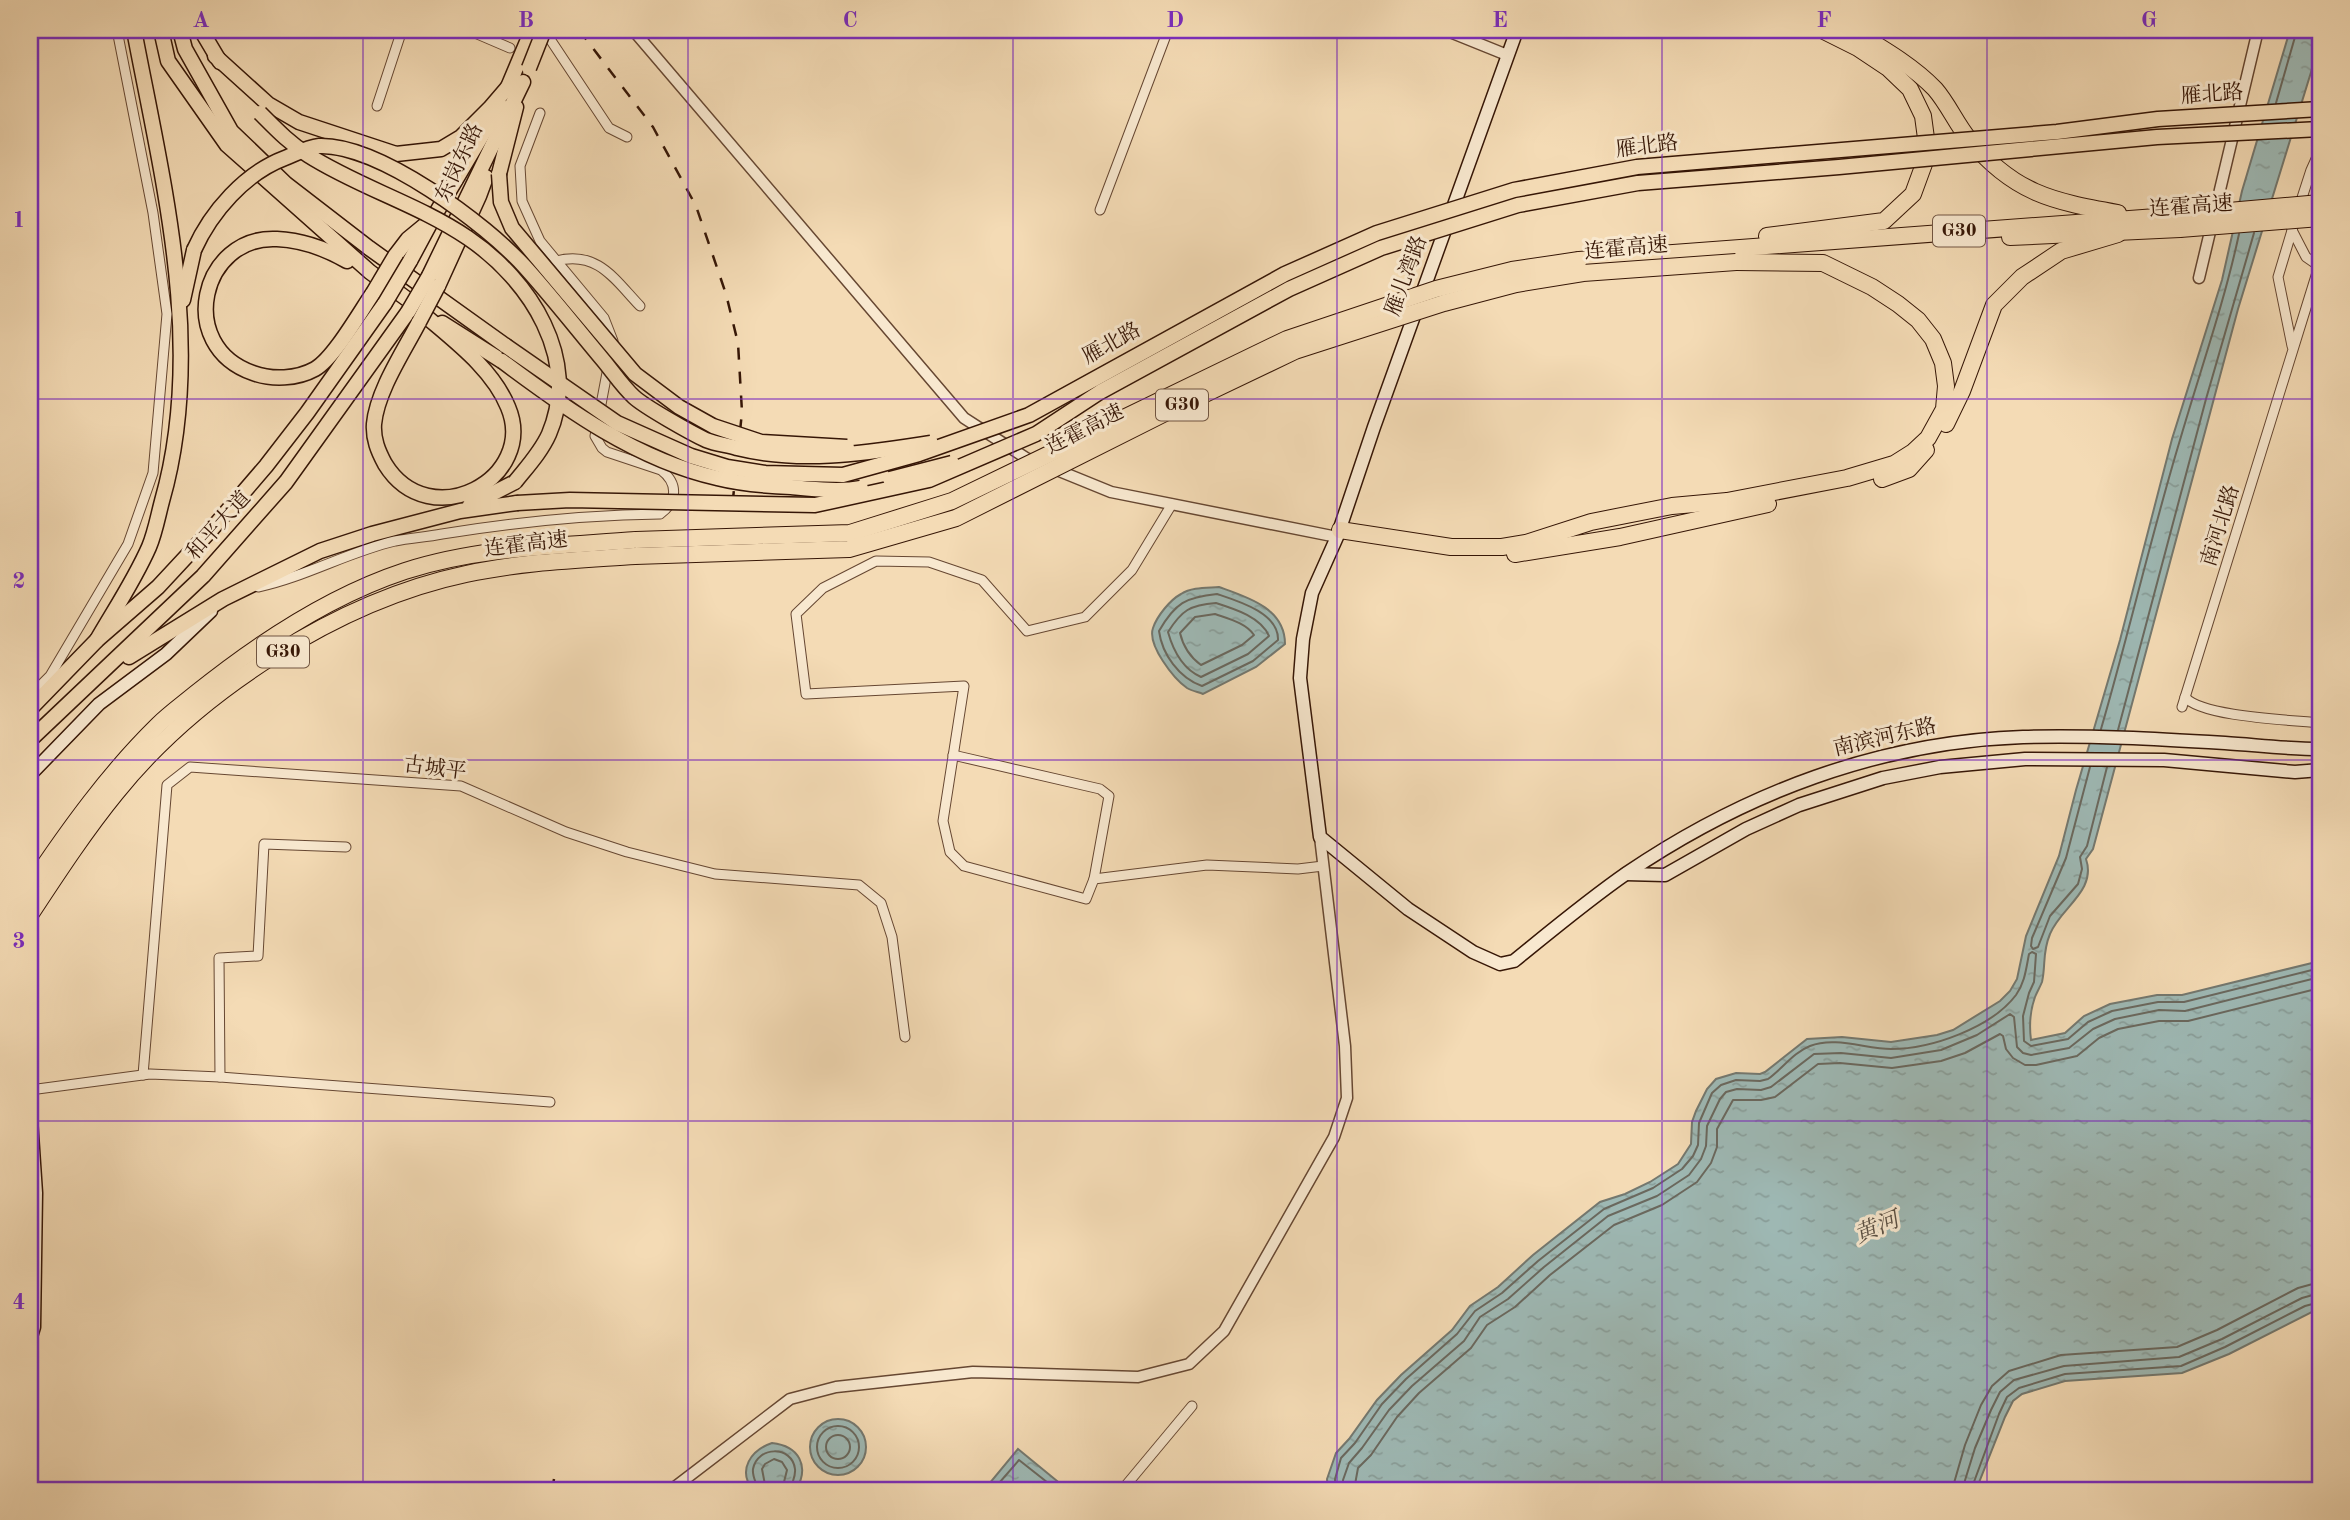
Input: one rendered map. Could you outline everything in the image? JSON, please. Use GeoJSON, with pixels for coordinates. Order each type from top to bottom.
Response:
{"type":"FeatureCollection","features":[{"type":"Feature","properties":{"kind":"highway"},"geometry":{"type":"LineString","coordinates":[[1737,250],[1884,221],[1913,194],[1928,153],[1923,116],[1910,89],[1888,68],[1858,48],[1822,30]]}},
{"type":"Feature","properties":{"kind":"highway"},"geometry":{"type":"LineString","coordinates":[[1852,30],[1899,61],[1935,90],[1966,136],[1990,164],[2020,185],[2060,202],[2144,217]]}},
{"type":"Feature","properties":{"kind":"highway","name":"连霍高速"},"geometry":{"type":"LineString","coordinates":[[30,915],[116,793],[172,734],[230,685],[355,610],[464,574],[635,548],[850,533],[952,501],[1287,339],[1436,289],[1512,270],[1579,260],[1737,250],[2118,233],[2320,203]]}},
{"type":"Feature","properties":{"kind":"highway","name":"连霍高速"},"geometry":{"type":"LineString","coordinates":[[30,887],[104,785],[159,723],[218,676],[288,629],[350,593],[404,571],[458,557],[520,549],[849,549],[956,518],[1294,351],[1432,307],[1516,284],[1737,250],[2144,217],[2182,222],[2320,218]]}},
{"type":"Feature","properties":{"kind":"highway"},"geometry":{"type":"LineString","coordinates":[[1339,533],[1390,547],[1452,556],[1491,557],[1619,537],[1889,477],[1909,469],[1948,422],[1994,305],[2022,278],[2061,251],[2118,233]]}},
{"type":"Feature","properties":{"kind":"highway"},"geometry":{"type":"LineString","coordinates":[[1339,533],[1387,535],[1451,547],[1502,547],[1526,543],[1591,522],[1672,506],[1738,499],[1847,478],[1894,464],[1928,438],[1944,409],[1946,386],[1943,363],[1933,339],[1918,320],[1872,287],[1823,263],[1737,250]]}},
{"type":"Feature","properties":{"kind":"main road"},"geometry":{"type":"LineString","coordinates":[[97,640],[148,549],[172,467],[180,394],[174,239],[134,30]]}},
{"type":"Feature","properties":{"kind":"main road"},"geometry":{"type":"LineString","coordinates":[[161,30],[168,61],[227,145],[412,311],[481,367],[509,407],[512,444],[504,462],[481,487],[449,499],[404,487],[391,474],[375,444],[377,408],[412,311]]}},
{"type":"Feature","properties":{"kind":"main road"},"geometry":{"type":"LineString","coordinates":[[180,30],[185,49],[231,131],[286,184],[369,248],[617,423],[691,456],[727,467],[765,473],[843,475],[919,454],[963,438]]}},
{"type":"Feature","properties":{"kind":"main road"},"geometry":{"type":"LineString","coordinates":[[201,30],[215,56],[264,108],[288,141],[309,156],[433,217],[470,239],[497,262],[521,288],[544,323],[558,363],[557,409],[548,435],[534,460],[515,482],[460,511]]}},
{"type":"Feature","properties":{"kind":"main road","name":"东岗东路"},"geometry":{"type":"LineString","coordinates":[[412,311],[434,281],[479,196],[504,118],[523,82],[532,30]]}},
{"type":"Feature","properties":{"kind":"main road","name":"东岗东路"},"geometry":{"type":"LineString","coordinates":[[410,261],[508,87],[524,66],[544,30]]}},
{"type":"Feature","properties":{"kind":"main road","name":"雁儿湾路"},"geometry":{"type":"LineString","coordinates":[[1320,837],[1300,678],[1303,639],[1312,593],[1339,533],[1374,427],[1517,30]]}},
{"type":"Feature","properties":{"kind":"main road"},"geometry":{"type":"LineString","coordinates":[[523,82],[499,174],[501,202],[512,228],[635,374],[679,407],[713,426],[761,442],[858,447],[963,438]]}},
{"type":"Feature","properties":{"kind":"main road"},"geometry":{"type":"LineString","coordinates":[[264,108],[396,154],[419,153],[441,149],[461,137],[508,87]]}},
{"type":"Feature","properties":{"kind":"main road","name":"雁北路"},"geometry":{"type":"LineString","coordinates":[[963,438],[1029,415],[1284,274],[1377,233],[1514,190],[1637,167],[2029,134],[2158,119],[2320,109]]}},
{"type":"Feature","properties":{"kind":"main road","name":"雁北路"},"geometry":{"type":"LineString","coordinates":[[992,454],[1036,434],[1100,392],[1289,289],[1381,248],[1518,205],[1638,183],[2157,138],[2320,130]]}},
{"type":"Feature","properties":{"kind":"main road"},"geometry":{"type":"LineString","coordinates":[[179,316],[194,250],[202,232],[231,196],[257,172],[268,166],[318,146],[344,149],[371,158],[429,188],[478,223],[524,265],[634,397],[707,440],[757,453],[806,457],[854,455],[963,438]]}},
{"type":"Feature","properties":{"kind":"main road"},"geometry":{"type":"LineString","coordinates":[[370,272],[325,249],[275,239],[257,241],[240,249],[216,271],[209,285],[205,318],[216,347],[240,369],[263,376],[296,376],[316,368],[330,355],[408,239],[432,220]]}},
{"type":"Feature","properties":{"kind":"main road","name":"和平大道"},"geometry":{"type":"LineString","coordinates":[[30,709],[97,640],[158,587],[258,475],[307,413],[385,303],[410,261]]}},
{"type":"Feature","properties":{"kind":"main road"},"geometry":{"type":"LineString","coordinates":[[412,311],[502,361],[550,397],[632,446],[673,464],[716,478],[760,485],[856,489],[992,454]]}},
{"type":"Feature","properties":{"kind":"main road","name":"和平大道"},"geometry":{"type":"LineString","coordinates":[[30,740],[203,576],[286,482],[412,311]]}},
{"type":"Feature","properties":{"kind":"main road"},"geometry":{"type":"LineString","coordinates":[[98,677],[223,599],[320,551],[460,511],[517,503],[570,500],[815,505],[929,480],[992,454]]}},
{"type":"Feature","properties":{"kind":"main road"},"geometry":{"type":"LineString","coordinates":[[30,775],[99,704],[166,654],[223,599]]}},
{"type":"Feature","properties":{"kind":"main road","name":"南滨河东路"},"geometry":{"type":"LineString","coordinates":[[1320,837],[1408,909],[1473,951],[1500,964],[1514,961],[1626,874],[1727,814],[1819,774],[1907,750],[1966,741],[2025,737],[2166,740],[2320,749]]}},
{"type":"Feature","properties":{"kind":"main road","name":"南滨河东路"},"geometry":{"type":"LineString","coordinates":[[1626,874],[1665,875],[1746,829],[1827,795],[1911,772],[1969,763],[2025,759],[2164,760],[2295,772],[2320,770]]}},
{"type":"Feature","properties":{"kind":"main road"},"geometry":{"type":"LineString","coordinates":[[30,1104],[36,1193],[34,1327],[30,1340]]}},
{"type":"Feature","properties":{"kind":"street"},"geometry":{"type":"LineString","coordinates":[[30,696],[50,676],[128,544],[153,473],[167,314],[153,214],[117,30]]}},
{"type":"Feature","properties":{"kind":"street"},"geometry":{"type":"LineString","coordinates":[[377,106],[402,30]]}},
{"type":"Feature","properties":{"kind":"street"},"geometry":{"type":"LineString","coordinates":[[468,30],[510,48]]}},
{"type":"Feature","properties":{"kind":"street"},"geometry":{"type":"LineString","coordinates":[[544,30],[609,128],[627,137]]}},
{"type":"Feature","properties":{"kind":"street"},"geometry":{"type":"LineString","coordinates":[[633,30],[964,418],[1026,457],[1111,492],[1306,532],[1339,533]]}},
{"type":"Feature","properties":{"kind":"street"},"geometry":{"type":"LineString","coordinates":[[1100,209],[1168,30]]}},
{"type":"Feature","properties":{"kind":"street"},"geometry":{"type":"LineString","coordinates":[[1445,30],[1507,55]]}},
{"type":"Feature","properties":{"kind":"street"},"geometry":{"type":"LineString","coordinates":[[2199,278],[2258,30]]}},
{"type":"Feature","properties":{"kind":"street"},"geometry":{"type":"LineString","coordinates":[[242,590],[280,582],[326,563],[394,541],[513,522],[660,513],[671,503],[674,488],[667,474],[607,452],[597,442],[594,429],[613,341],[604,318],[540,241],[522,201],[520,166],[540,113]]}},
{"type":"Feature","properties":{"kind":"street","name":"南河北路"},"geometry":{"type":"LineString","coordinates":[[2292,354],[2290,331],[2278,277],[2311,170],[2320,150]]}},
{"type":"Feature","properties":{"kind":"street","name":"南河北路"},"geometry":{"type":"LineString","coordinates":[[2292,230],[2306,257],[2320,266],[2184,702],[2218,712],[2320,723]]}},
{"type":"Feature","properties":{"kind":"street"},"geometry":{"type":"LineString","coordinates":[[556,261],[582,258],[594,262],[640,306]]}},
{"type":"Feature","properties":{"kind":"street"},"geometry":{"type":"LineString","coordinates":[[953,755],[1100,789],[1108,796],[1094,879],[1086,899],[964,866],[950,852],[943,821],[953,755],[964,686],[806,694],[796,614],[823,588],[876,561],[929,562],[982,580],[1027,631],[1085,617],[1132,569],[1172,504]]}},
{"type":"Feature","properties":{"kind":"street"},"geometry":{"type":"LineString","coordinates":[[128,544],[148,549]]}},
{"type":"Feature","properties":{"kind":"street","name":"古城平"},"geometry":{"type":"LineString","coordinates":[[143,1075],[167,785],[190,768],[461,786],[566,832],[715,874],[859,885],[881,903],[892,937],[905,1037]]}},
{"type":"Feature","properties":{"kind":"street"},"geometry":{"type":"LineString","coordinates":[[671,1490],[790,1399],[836,1387],[973,1372],[1138,1377],[1189,1364],[1224,1331],[1334,1137],[1347,1098],[1345,1046],[1320,837]]}},
{"type":"Feature","properties":{"kind":"street"},"geometry":{"type":"LineString","coordinates":[[220,1077],[219,958],[258,956],[264,844],[346,847]]}},
{"type":"Feature","properties":{"kind":"street"},"geometry":{"type":"LineString","coordinates":[[1094,879],[1207,866],[1298,869],[1323,866]]}},
{"type":"Feature","properties":{"kind":"street"},"geometry":{"type":"LineString","coordinates":[[30,1090],[143,1075],[220,1077],[550,1102]]}},
{"type":"Feature","properties":{"kind":"street"},"geometry":{"type":"LineString","coordinates":[[1122,1490],[1192,1406]]}},
{"type":"Feature","properties":{"kind":"water","name":"黄河"},"geometry":{"type":"Polygon","coordinates":[[[2290,30],[2320,30],[2320,43],[2238,309],[2093,849],[2086,859],[2086,881],[2050,934],[2042,982],[2032,1008],[2030,1029],[2031,1040],[2065,1033],[2084,1016],[2110,1004],[2157,995],[2182,995],[2320,961],[2320,1308],[2229,1354],[2182,1373],[2065,1381],[2022,1394],[2013,1401],[2005,1417],[1976,1490],[1328,1490],[1327,1479],[1336,1453],[1377,1400],[1452,1330],[1470,1306],[1498,1287],[1533,1255],[1600,1202],[1650,1182],[1678,1164],[1691,1144],[1692,1122],[1696,1111],[1707,1089],[1716,1079],[1736,1073],[1765,1072],[1807,1039],[1842,1037],[1891,1042],[1937,1035],[1953,1030],[2000,1001],[2010,991],[2017,979],[2026,936],[2059,856],[2120,640],[2172,439],[2222,280],[2242,191],[2290,30]]]}},
{"type":"Feature","properties":{"kind":"water"},"geometry":{"type":"Polygon","coordinates":[[[1219,587],[1252,600],[1272,613],[1279,621],[1285,644],[1256,667],[1203,694],[1187,688],[1169,670],[1154,643],[1153,628],[1164,609],[1181,594],[1195,589],[1219,587]]]}},
{"type":"Feature","properties":{"kind":"water"},"geometry":{"type":"Polygon","coordinates":[[[832,1419],[844,1419],[854,1423],[862,1431],[866,1447],[862,1463],[854,1471],[844,1475],[832,1475],[822,1471],[814,1463],[810,1453],[810,1441],[814,1431],[822,1423],[832,1419]]]}},
{"type":"Feature","properties":{"kind":"water"},"geometry":{"type":"Polygon","coordinates":[[[772,1443],[789,1448],[799,1459],[802,1473],[796,1490],[753,1490],[748,1483],[746,1468],[749,1462],[758,1450],[772,1443]]]}},
{"type":"Feature","properties":{"kind":"water"},"geometry":{"type":"Polygon","coordinates":[[[1018,1449],[1068,1490],[984,1490],[1018,1449]]]}},
{"type":"Feature","properties":{"kind":"railway"},"geometry":{"type":"LineString","coordinates":[[579,30],[653,127],[696,206],[726,294],[738,343],[742,412],[733,499]]}},
{"type":"Feature","properties":{"kind":"railway"},"geometry":{"type":"LineString","coordinates":[[552,1490],[554,1479]]}}]}
